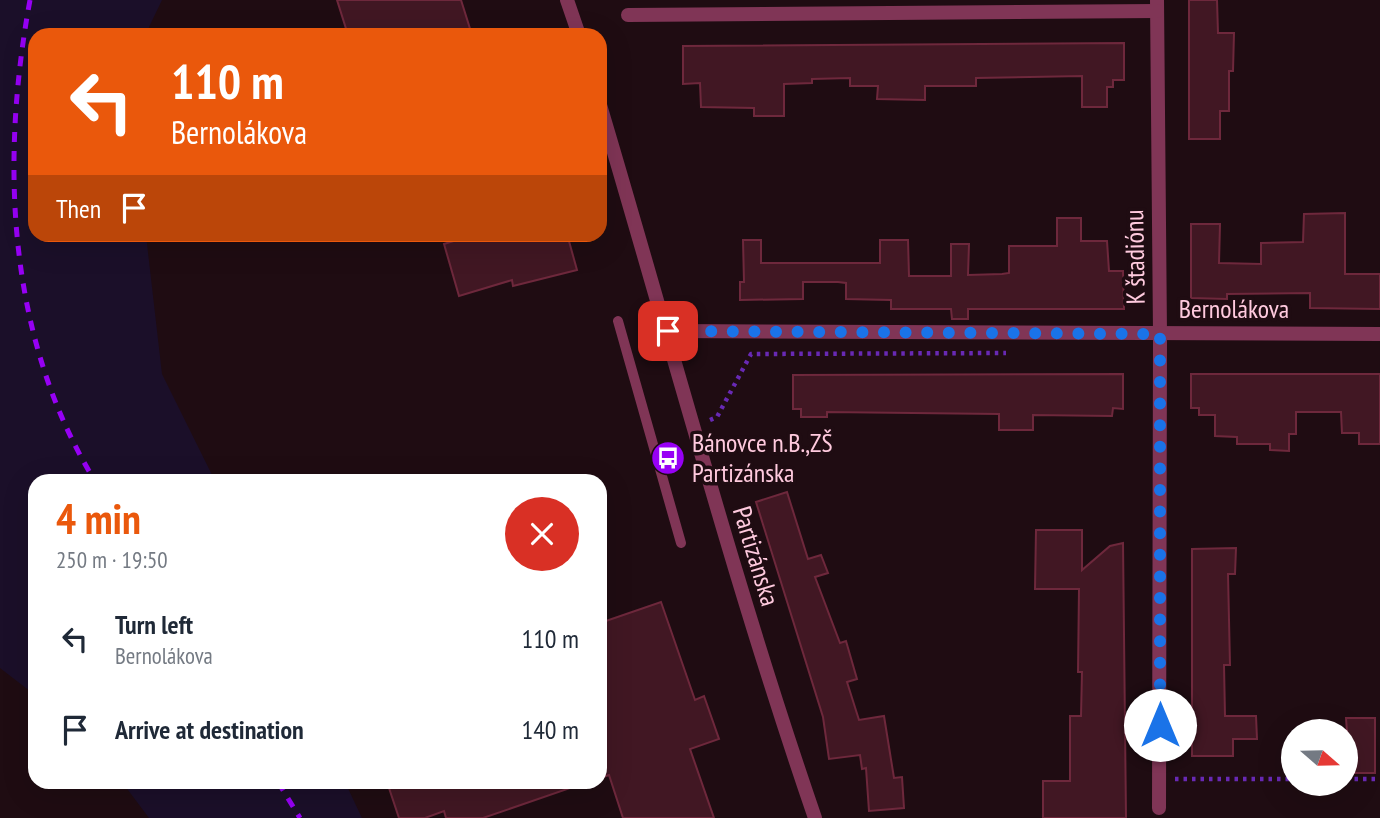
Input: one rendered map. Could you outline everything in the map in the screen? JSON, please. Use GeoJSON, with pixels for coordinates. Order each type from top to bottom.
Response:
{"type":"FeatureCollection","features":[{"type":"Feature","properties":{"kind":"street"},"geometry":{"type":"LineString","coordinates":[[568,0],[577,28]]}},
{"type":"Feature","properties":{"kind":"street"},"geometry":{"type":"LineString","coordinates":[[628,15],[1157,5]]}},
{"type":"Feature","properties":{"kind":"street","name":"K štadiónu"},"geometry":{"type":"LineString","coordinates":[[1157,5],[1160,334],[1159,808]]}},
{"type":"Feature","properties":{"kind":"street","name":"Partizánska"},"geometry":{"type":"LineString","coordinates":[[607,128],[668,331],[722,533],[815,818]]}},
{"type":"Feature","properties":{"kind":"street","name":"Bernolákova"},"geometry":{"type":"LineString","coordinates":[[668,331],[1380,334]]}},
{"type":"Feature","properties":{"kind":"lane"},"geometry":{"type":"LineString","coordinates":[[618,321],[681,543]]}},
{"type":"Feature","properties":{"kind":"path"},"geometry":{"type":"LineString","coordinates":[[705,428],[705,422],[717,417],[751,354],[1010,353]]}},
{"type":"Feature","properties":{"kind":"path"},"geometry":{"type":"LineString","coordinates":[[1160,779],[1281,779]]}},
{"type":"Feature","properties":{"kind":"path"},"geometry":{"type":"LineString","coordinates":[[1358,779],[1380,779]]}},
{"type":"Feature","properties":{"kind":"shaded area"},"geometry":{"type":"Polygon","coordinates":[[[0,0],[162,0],[149,28],[28,28],[28,242],[147,242],[162,374],[212,474],[28,474],[28,690],[0,668],[0,0]]]}},
{"type":"Feature","properties":{"kind":"shaded area"},"geometry":{"type":"Polygon","coordinates":[[[127,789],[348,789],[362,818],[149,818],[127,789]]]}},
{"type":"Feature","properties":{"kind":"building"},"geometry":{"type":"Polygon","coordinates":[[[337,0],[461,0],[470,28],[346,28],[337,0]]]}},
{"type":"Feature","properties":{"kind":"building"},"geometry":{"type":"Polygon","coordinates":[[[1189,0],[1217,0],[1218,33],[1234,33],[1233,71],[1229,71],[1229,111],[1220,111],[1220,139],[1189,139],[1189,0]]]}},
{"type":"Feature","properties":{"kind":"building"},"geometry":{"type":"Polygon","coordinates":[[[1124,43],[1124,80],[1113,80],[1113,87],[1107,87],[1107,107],[1082,107],[1082,76],[976,78],[976,86],[925,86],[925,100],[877,99],[878,86],[850,86],[850,78],[812,79],[812,83],[784,84],[784,116],[754,116],[754,108],[701,107],[700,83],[683,84],[683,46],[1124,43]]]}},
{"type":"Feature","properties":{"kind":"building"},"geometry":{"type":"Polygon","coordinates":[[[1345,213],[1345,274],[1380,274],[1380,309],[1310,308],[1310,293],[1227,294],[1227,299],[1191,298],[1191,224],[1220,224],[1219,263],[1261,264],[1261,243],[1303,242],[1304,214],[1345,213]]]}},
{"type":"Feature","properties":{"kind":"building"},"geometry":{"type":"Polygon","coordinates":[[[1057,218],[1081,218],[1081,241],[1107,241],[1109,271],[1123,271],[1124,309],[968,309],[968,319],[952,319],[951,309],[891,309],[891,300],[846,299],[846,283],[838,282],[803,282],[803,299],[740,300],[740,282],[744,282],[743,240],[761,240],[761,263],[880,263],[880,240],[908,240],[909,276],[951,276],[951,244],[969,244],[968,275],[1002,274],[1009,273],[1009,246],[1057,246],[1057,218]]]}},
{"type":"Feature","properties":{"kind":"building"},"geometry":{"type":"Polygon","coordinates":[[[569,242],[577,270],[513,286],[512,280],[459,296],[444,244],[569,242]]]}},
{"type":"Feature","properties":{"kind":"building"},"geometry":{"type":"Polygon","coordinates":[[[1123,374],[1123,409],[1113,408],[1112,416],[1033,415],[1033,430],[999,430],[999,414],[827,412],[827,417],[801,417],[801,409],[793,409],[793,375],[1123,374]]]}},
{"type":"Feature","properties":{"kind":"building"},"geometry":{"type":"Polygon","coordinates":[[[1191,374],[1380,374],[1380,444],[1359,444],[1359,433],[1342,433],[1341,412],[1296,412],[1296,434],[1289,434],[1289,451],[1270,450],[1270,444],[1237,444],[1237,437],[1215,436],[1215,415],[1199,415],[1199,408],[1191,408],[1191,374]]]}},
{"type":"Feature","properties":{"kind":"building"},"geometry":{"type":"Polygon","coordinates":[[[787,492],[808,559],[821,555],[828,573],[815,577],[840,643],[846,641],[857,679],[847,682],[859,720],[884,716],[894,778],[902,777],[904,808],[869,811],[866,768],[862,769],[860,755],[829,759],[823,717],[756,502],[787,492]]]}},
{"type":"Feature","properties":{"kind":"building"},"geometry":{"type":"Polygon","coordinates":[[[1036,530],[1082,530],[1082,570],[1110,546],[1123,543],[1126,818],[1043,818],[1043,781],[1070,781],[1070,716],[1081,716],[1082,672],[1078,672],[1079,589],[1035,589],[1036,530]]]}},
{"type":"Feature","properties":{"kind":"building"},"geometry":{"type":"Polygon","coordinates":[[[1236,548],[1235,574],[1228,574],[1230,665],[1224,665],[1225,716],[1256,716],[1257,739],[1233,739],[1233,756],[1192,756],[1192,549],[1236,548]]]}},
{"type":"Feature","properties":{"kind":"building"},"geometry":{"type":"Polygon","coordinates":[[[661,602],[695,700],[704,696],[719,739],[690,749],[714,818],[623,818],[609,775],[607,776],[607,621],[661,602]]]}},
{"type":"Feature","properties":{"kind":"building"},"geometry":{"type":"Polygon","coordinates":[[[1375,718],[1375,773],[1358,773],[1358,719],[1346,719],[1375,718]]]}},
{"type":"Feature","properties":{"kind":"building"},"geometry":{"type":"Polygon","coordinates":[[[389,789],[567,789],[483,818],[446,818],[444,811],[425,818],[399,818],[389,789]]]}},
{"type":"Feature","properties":{"kind":"railway"},"geometry":{"type":"LineString","coordinates":[[30,0],[15,123],[14,186],[18,248],[28,309],[44,368],[66,426],[91,474]]}},
{"type":"Feature","properties":{"kind":"railway"},"geometry":{"type":"LineString","coordinates":[[282,789],[300,818]]}},
{"type":"Feature","properties":{"kind":"place","name":"Bánovce n.B.,ZŠ Partizánska"},"geometry":{"type":"Point","coordinates":[668,458]}},
{"type":"Feature","properties":{"kind":"route"},"geometry":{"type":"LineString","coordinates":[[668,331],[1160,334],[1160,725]]}}]}
